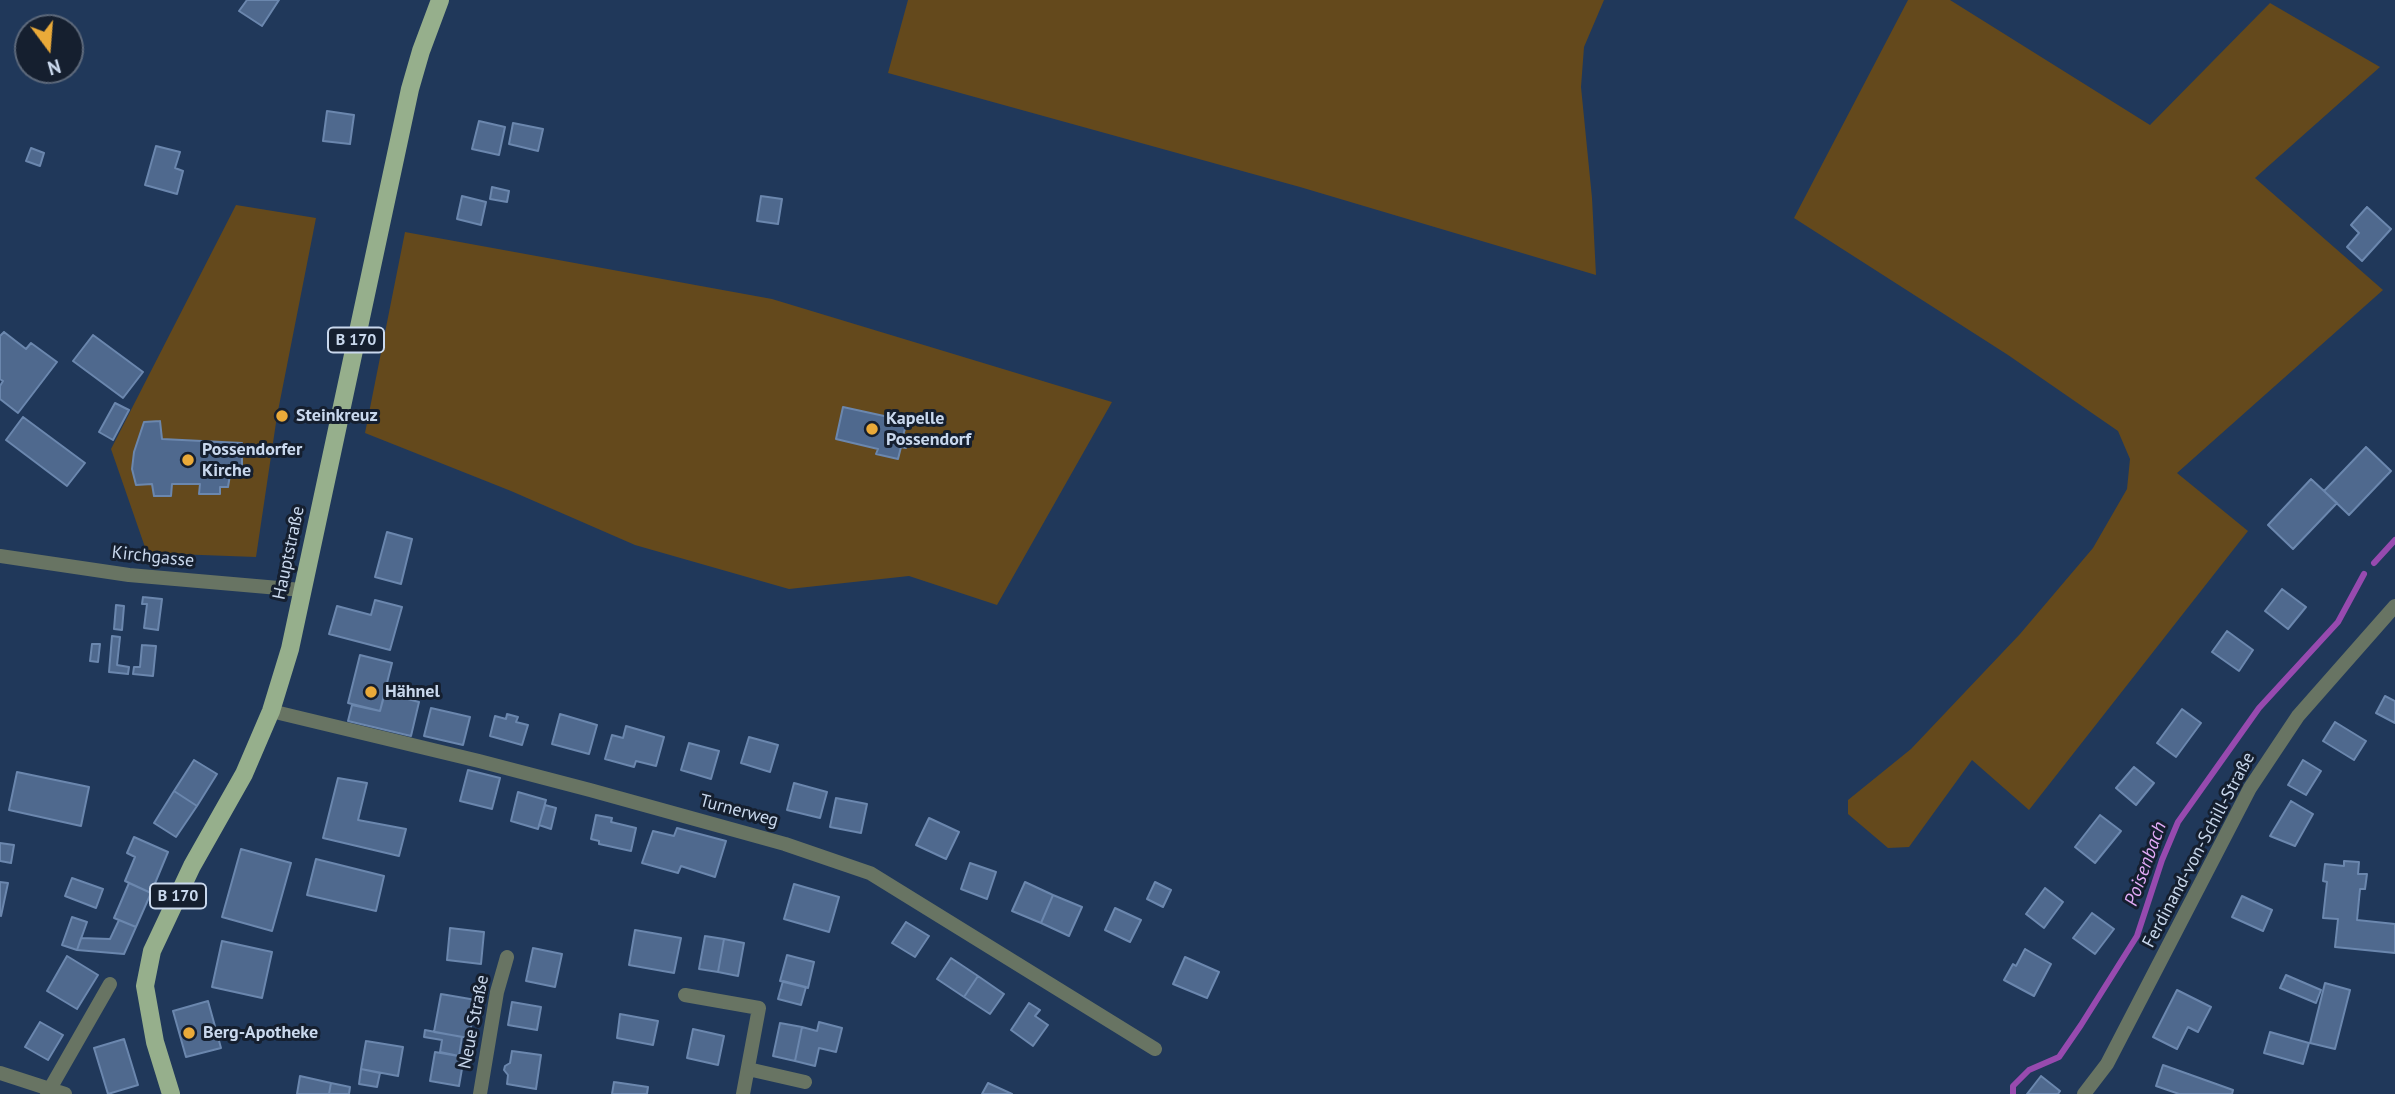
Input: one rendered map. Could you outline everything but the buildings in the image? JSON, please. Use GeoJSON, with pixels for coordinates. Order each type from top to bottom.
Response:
{"type":"FeatureCollection","features":[{"type":"Feature","properties":{"kind":"main road","name":"Hauptstraße"},"geometry":{"type":"LineString","coordinates":[[171,1094],[155,1042],[145,986],[152,951],[192,866],[244,774],[271,711],[290,649],[410,89],[440,0]]}},
{"type":"Feature","properties":{"kind":"street","name":"Kirchgasse"},"geometry":{"type":"LineString","coordinates":[[0,556],[130,575],[303,590]]}},
{"type":"Feature","properties":{"kind":"street","name":"Ferdinand-von-Schill-Straße"},"geometry":{"type":"LineString","coordinates":[[2084,1094],[2107,1064],[2250,788],[2298,716],[2395,606]]}},
{"type":"Feature","properties":{"kind":"street","name":"Turnerweg"},"geometry":{"type":"LineString","coordinates":[[271,711],[590,790],[785,844],[870,873],[1155,1049]]}},
{"type":"Feature","properties":{"kind":"street","name":"Neue Straße"},"geometry":{"type":"LineString","coordinates":[[480,1094],[497,992],[507,957]]}},
{"type":"Feature","properties":{"kind":"street"},"geometry":{"type":"LineString","coordinates":[[48,1091],[110,984]]}},
{"type":"Feature","properties":{"kind":"street"},"geometry":{"type":"LineString","coordinates":[[685,995],[759,1008],[743,1094]]}},
{"type":"Feature","properties":{"kind":"street"},"geometry":{"type":"LineString","coordinates":[[748,1069],[805,1082]]}},
{"type":"Feature","properties":{"kind":"street"},"geometry":{"type":"LineString","coordinates":[[0,1073],[48,1091],[65,1094]]}},
{"type":"Feature","properties":{"kind":"shaded area"},"geometry":{"type":"Polygon","coordinates":[[[908,0],[1604,0],[1584,47],[1581,87],[1592,198],[1596,275],[1300,187],[888,73],[908,0]]]}},
{"type":"Feature","properties":{"kind":"shaded area"},"geometry":{"type":"Polygon","coordinates":[[[1908,0],[1950,0],[2150,125],[2270,3],[2380,67],[2255,178],[2383,290],[2177,473],[2248,531],[2029,810],[1972,760],[1909,847],[1888,848],[1848,814],[1848,800],[1911,749],[2020,634],[2093,548],[2127,489],[2130,459],[2118,431],[2008,355],[1794,218],[1908,0]]]}},
{"type":"Feature","properties":{"kind":"shaded area"},"geometry":{"type":"Polygon","coordinates":[[[236,205],[316,218],[277,416],[256,557],[147,553],[111,449],[236,205]]]}},
{"type":"Feature","properties":{"kind":"shaded area"},"geometry":{"type":"Polygon","coordinates":[[[405,232],[772,299],[1112,402],[997,605],[909,576],[789,589],[635,545],[511,491],[365,433],[405,232]]]}},
{"type":"Feature","properties":{"kind":"waterway","name":"Poisenbach"},"geometry":{"type":"LineString","coordinates":[[2374,563],[2395,540]]}},
{"type":"Feature","properties":{"kind":"waterway","name":"Poisenbach"},"geometry":{"type":"LineString","coordinates":[[2013,1094],[2013,1086],[2029,1070],[2059,1057],[2081,1025],[2137,936],[2162,860],[2178,822],[2259,708],[2338,622],[2364,574]]}},
{"type":"Feature","properties":{"kind":"place","name":"Steinkreuz"},"geometry":{"type":"Point","coordinates":[282,416]}},
{"type":"Feature","properties":{"kind":"place","name":"Kapelle Possendorf"},"geometry":{"type":"Point","coordinates":[872,429]}},
{"type":"Feature","properties":{"kind":"place","name":"Possendorfer Kirche"},"geometry":{"type":"Point","coordinates":[188,460]}},
{"type":"Feature","properties":{"kind":"place","name":"Hähnel"},"geometry":{"type":"Point","coordinates":[371,692]}},
{"type":"Feature","properties":{"kind":"place","name":"Berg-Apotheke"},"geometry":{"type":"Point","coordinates":[189,1033]}}]}
